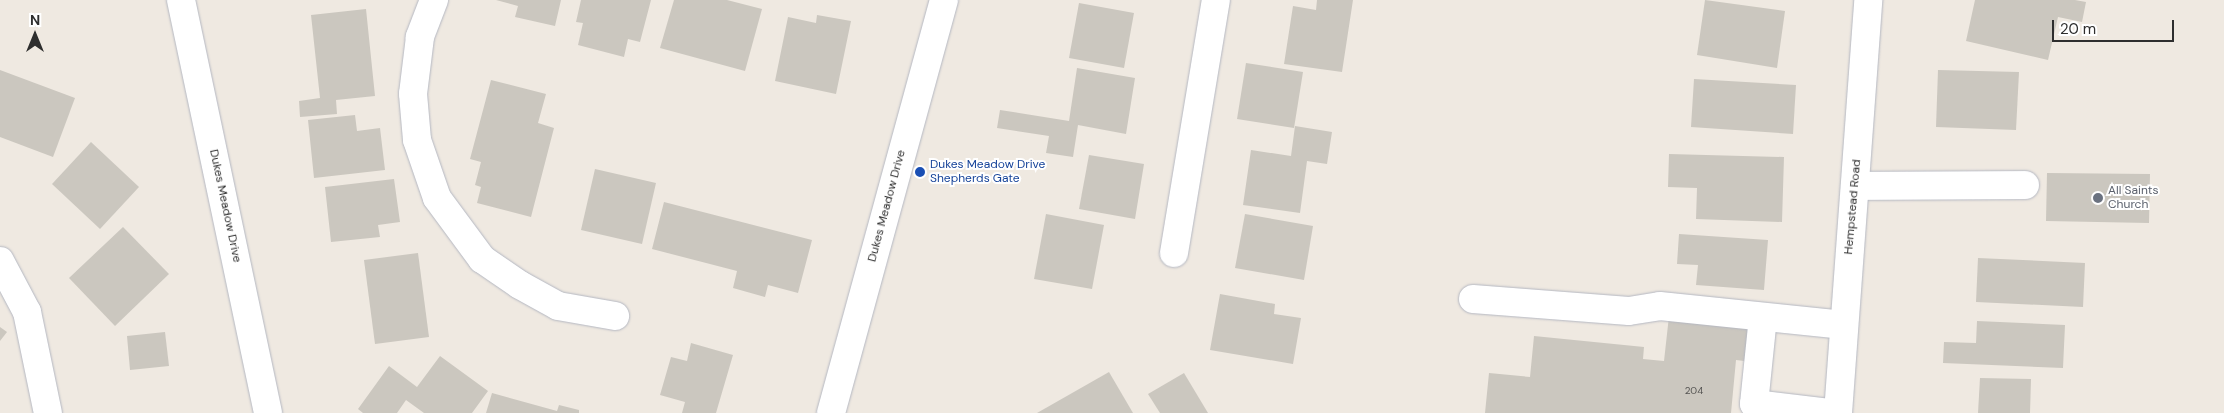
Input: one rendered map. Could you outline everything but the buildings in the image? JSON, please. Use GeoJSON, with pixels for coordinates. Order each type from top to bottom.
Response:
{"type":"FeatureCollection","features":[{"type":"Feature","properties":{"kind":"street","name":"Dukes Meadow Drive"},"geometry":{"type":"LineString","coordinates":[[181,0],[268,413]]}},
{"type":"Feature","properties":{"kind":"street"},"geometry":{"type":"LineString","coordinates":[[434,0],[420,37],[413,94],[418,140],[438,198],[482,259],[520,285],[558,306],[616,316]]}},
{"type":"Feature","properties":{"kind":"street","name":"Dukes Meadow Drive"},"geometry":{"type":"LineString","coordinates":[[831,413],[944,0]]}},
{"type":"Feature","properties":{"kind":"street"},"geometry":{"type":"LineString","coordinates":[[1174,253],[1216,0]]}},
{"type":"Feature","properties":{"kind":"street","name":"Hempstead Road"},"geometry":{"type":"LineString","coordinates":[[1838,413],[1856,186],[1868,0]]}},
{"type":"Feature","properties":{"kind":"street"},"geometry":{"type":"LineString","coordinates":[[1856,186],[2025,185]]}},
{"type":"Feature","properties":{"kind":"street"},"geometry":{"type":"LineString","coordinates":[[0,261],[27,312],[48,413]]}},
{"type":"Feature","properties":{"kind":"street"},"geometry":{"type":"LineString","coordinates":[[1473,299],[1629,311],[1660,306],[1844,325]]}},
{"type":"Feature","properties":{"kind":"street"},"geometry":{"type":"LineString","coordinates":[[1764,317],[1754,404],[1831,413]]}},
{"type":"Feature","properties":{"kind":"place","name":"Dukes Meadow Drive Shepherds Gate"},"geometry":{"type":"Point","coordinates":[920,172]}},
{"type":"Feature","properties":{"kind":"place","name":"All Saints Church"},"geometry":{"type":"Point","coordinates":[2098,198]}}]}
